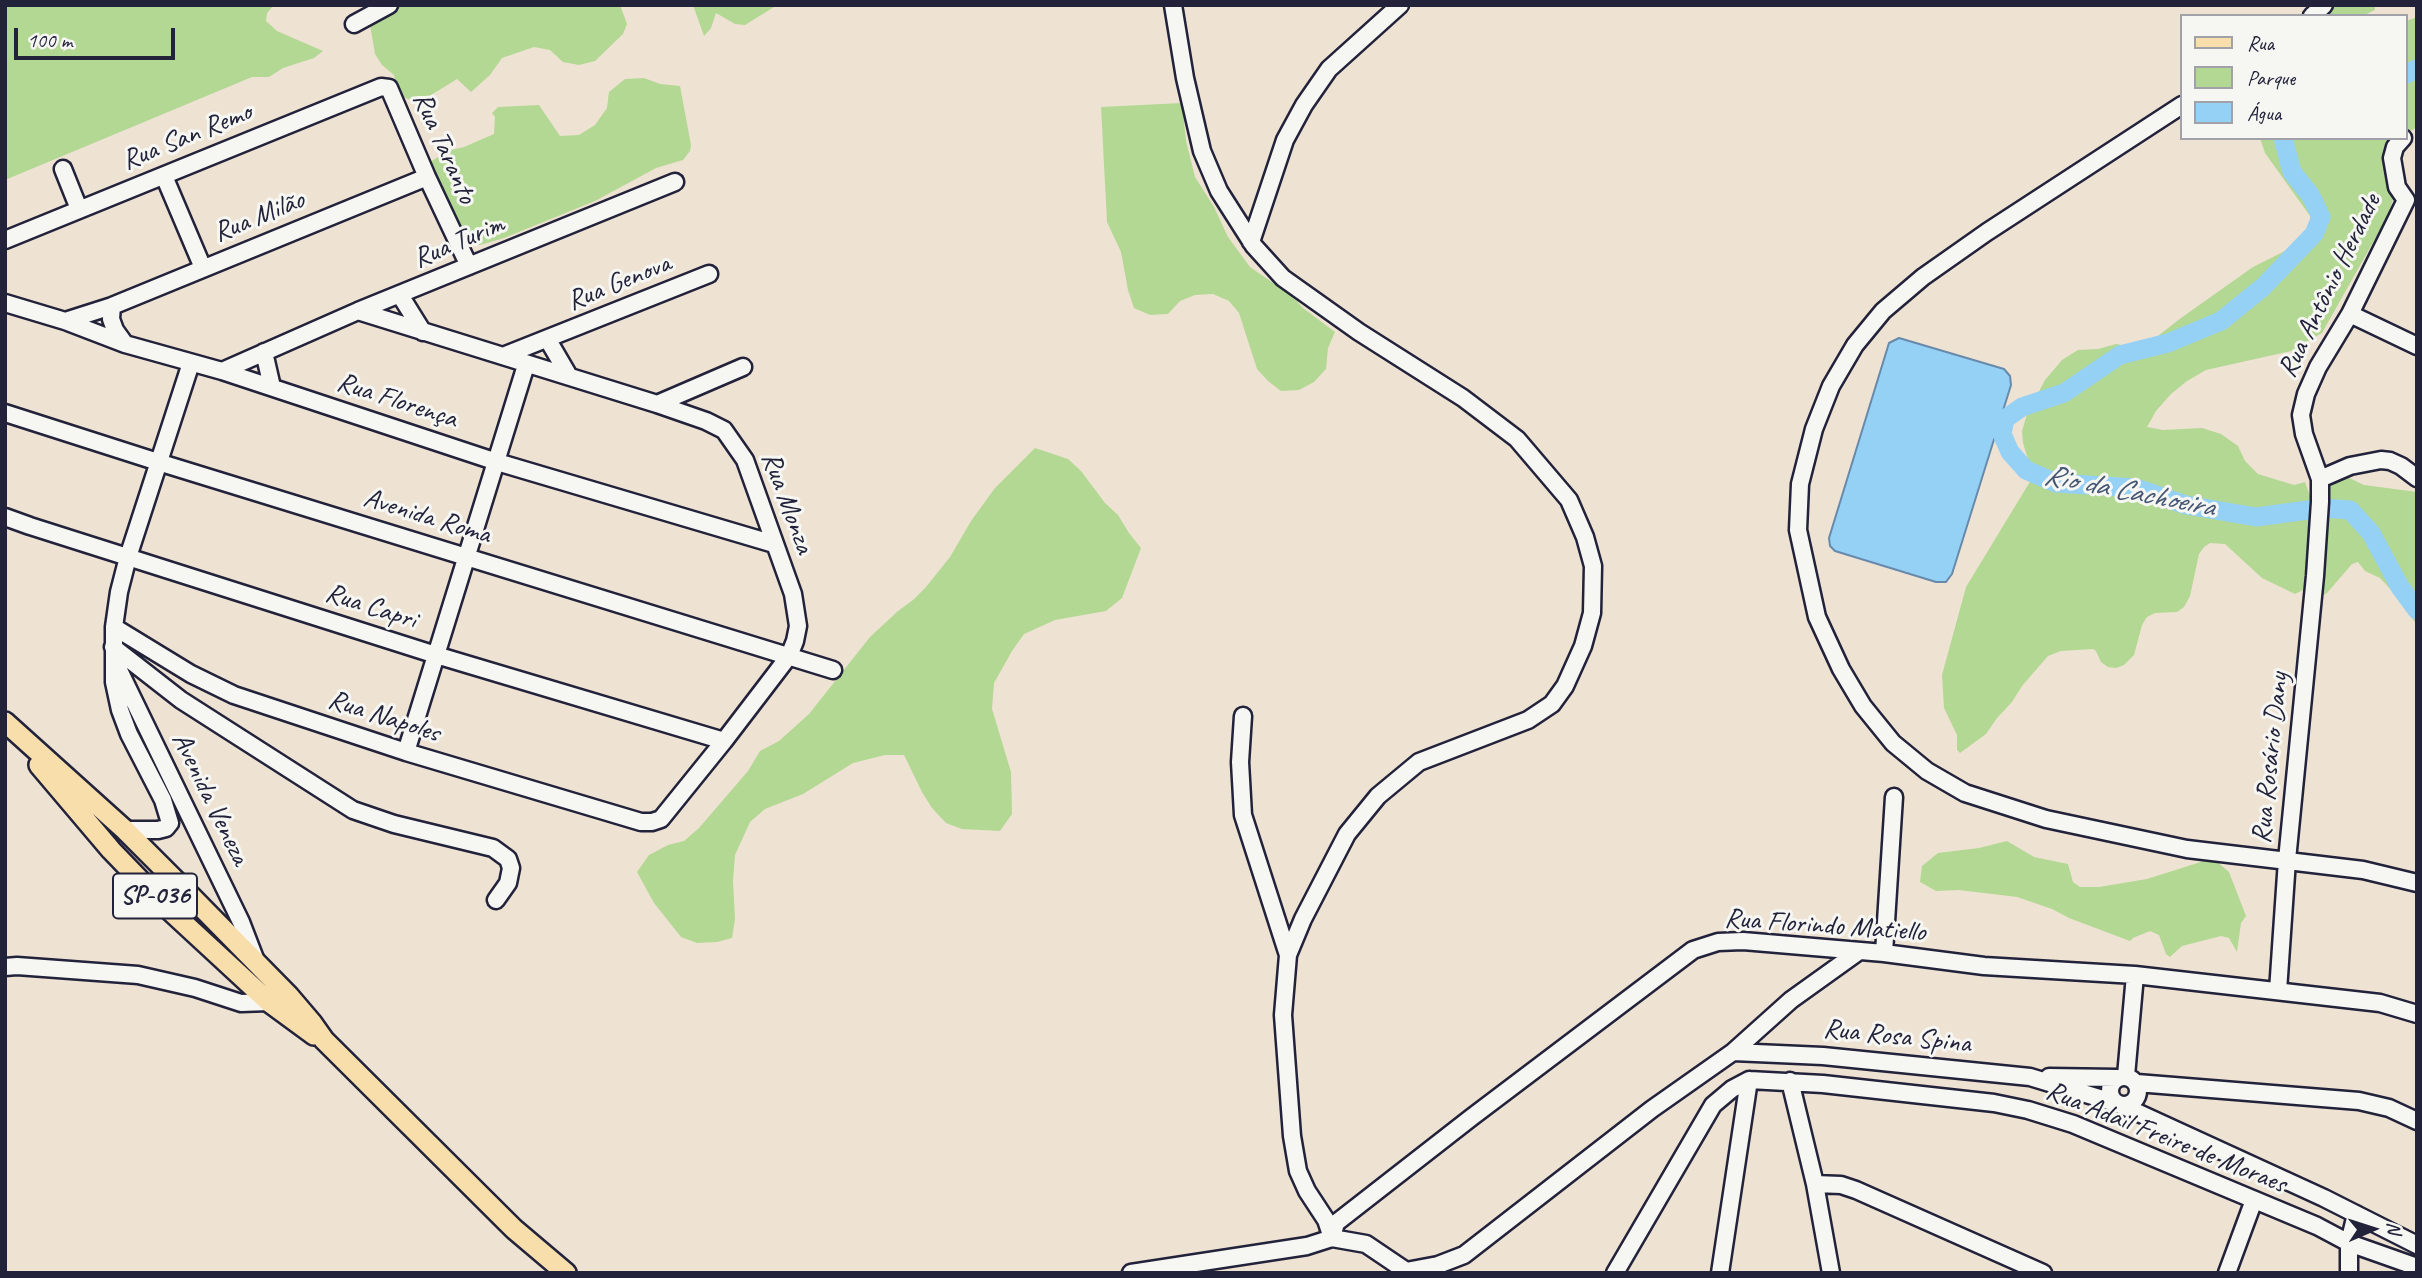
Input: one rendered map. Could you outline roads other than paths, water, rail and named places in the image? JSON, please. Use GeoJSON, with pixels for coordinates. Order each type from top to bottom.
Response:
{"type":"FeatureCollection","features":[{"type":"Feature","properties":{"kind":"main road","name":"SP-036"},"geometry":{"type":"LineString","coordinates":[[8,724],[125,830],[257,963],[312,1023],[324,1040],[514,1230],[566,1273]]}},
{"type":"Feature","properties":{"kind":"main road","name":"SP-036"},"geometry":{"type":"LineString","coordinates":[[8,724],[22,746],[111,850],[164,905],[269,1002],[306,1031],[324,1040]]}},
{"type":"Feature","properties":{"kind":"main road"},"geometry":{"type":"LineString","coordinates":[[111,850],[113,840],[125,830]]}},
{"type":"Feature","properties":{"kind":"main road"},"geometry":{"type":"LineString","coordinates":[[241,976],[257,963]]}},
{"type":"Feature","properties":{"kind":"main road","name":"SP-036"},"geometry":{"type":"LineString","coordinates":[[514,1230],[548,1273]]}},
{"type":"Feature","properties":{"kind":"street"},"geometry":{"type":"LineString","coordinates":[[354,24],[389,5]]}},
{"type":"Feature","properties":{"kind":"street"},"geometry":{"type":"LineString","coordinates":[[1173,5],[1185,78],[1202,151],[1219,191],[1251,242],[1283,278],[1359,332],[1463,398],[1517,439],[1569,500],[1585,537],[1593,566],[1592,613],[1583,646],[1565,686],[1552,704],[1528,720],[1419,762],[1378,796],[1347,834],[1303,919],[1288,955],[1283,1015],[1292,1136],[1298,1171],[1326,1220],[1332,1238]]}},
{"type":"Feature","properties":{"kind":"street"},"geometry":{"type":"LineString","coordinates":[[1251,242],[1285,140],[1304,105],[1329,69],[1399,5]]}},
{"type":"Feature","properties":{"kind":"street","name":"Rua San Remo"},"geometry":{"type":"LineString","coordinates":[[5,240],[370,90],[389,88]]}},
{"type":"Feature","properties":{"kind":"street","name":"Rua Taranto"},"geometry":{"type":"LineString","coordinates":[[389,88],[426,177],[469,266]]}},
{"type":"Feature","properties":{"kind":"street"},"geometry":{"type":"LineString","coordinates":[[2180,106],[1923,277],[1883,311],[1855,345],[1831,386],[1814,429],[1800,484],[1798,530],[1817,617],[1841,669],[1863,706],[1894,743],[1927,771],[1965,793],[2046,819],[2187,849],[2362,870],[2417,883]]}},
{"type":"Feature","properties":{"kind":"street","name":"Rua Antônio Herdade"},"geometry":{"type":"LineString","coordinates":[[2320,502],[2320,479],[2304,434],[2301,415],[2306,394],[2318,367],[2411,203],[2397,187],[2392,158],[2395,147],[2403,140]]}},
{"type":"Feature","properties":{"kind":"street"},"geometry":{"type":"LineString","coordinates":[[63,169],[79,209]]}},
{"type":"Feature","properties":{"kind":"street"},"geometry":{"type":"LineString","coordinates":[[164,176],[202,268]]}},
{"type":"Feature","properties":{"kind":"street","name":"Rua Milão"},"geometry":{"type":"LineString","coordinates":[[65,321],[111,306],[426,177]]}},
{"type":"Feature","properties":{"kind":"street","name":"Rua Turim"},"geometry":{"type":"LineString","coordinates":[[222,371],[358,311],[675,182]]}},
{"type":"Feature","properties":{"kind":"street","name":"Rua Genova"},"geometry":{"type":"LineString","coordinates":[[503,356],[709,274]]}},
{"type":"Feature","properties":{"kind":"street"},"geometry":{"type":"LineString","coordinates":[[400,295],[423,332]]}},
{"type":"Feature","properties":{"kind":"street","name":"Rua Florença"},"geometry":{"type":"LineString","coordinates":[[5,303],[65,321],[125,344],[272,387],[497,462],[774,544]]}},
{"type":"Feature","properties":{"kind":"street"},"geometry":{"type":"LineString","coordinates":[[111,306],[111,319],[115,330],[125,344]]}},
{"type":"Feature","properties":{"kind":"street","name":"Rua Monza"},"geometry":{"type":"LineString","coordinates":[[358,311],[706,421],[724,430],[736,444],[745,460],[793,594],[797,613],[795,641],[789,656],[724,741],[660,819],[652,822]]}},
{"type":"Feature","properties":{"kind":"street"},"geometry":{"type":"LineString","coordinates":[[2350,314],[2417,346]]}},
{"type":"Feature","properties":{"kind":"street","name":"Rua Genova"},"geometry":{"type":"LineString","coordinates":[[548,340],[569,376]]}},
{"type":"Feature","properties":{"kind":"street"},"geometry":{"type":"LineString","coordinates":[[264,352],[272,387]]}},
{"type":"Feature","properties":{"kind":"street","name":"Avenida Veneza"},"geometry":{"type":"LineString","coordinates":[[125,830],[158,830],[166,828],[170,823],[163,800],[120,710],[114,682],[114,627],[128,557],[191,363]]}},
{"type":"Feature","properties":{"kind":"street"},"geometry":{"type":"LineString","coordinates":[[405,752],[526,365]]}},
{"type":"Feature","properties":{"kind":"street"},"geometry":{"type":"LineString","coordinates":[[657,404],[743,367]]}},
{"type":"Feature","properties":{"kind":"street"},"geometry":{"type":"LineString","coordinates":[[694,388],[706,421]]}},
{"type":"Feature","properties":{"kind":"street","name":"Avenida Roma"},"geometry":{"type":"LineString","coordinates":[[5,413],[833,670]]}},
{"type":"Feature","properties":{"kind":"street"},"geometry":{"type":"LineString","coordinates":[[2320,479],[2350,466],[2381,460],[2401,466],[2417,478]]}},
{"type":"Feature","properties":{"kind":"street","name":"Rua Rosário Dany"},"geometry":{"type":"LineString","coordinates":[[2278,991],[2287,860],[2320,502]]}},
{"type":"Feature","properties":{"kind":"street","name":"Rua Capri"},"geometry":{"type":"LineString","coordinates":[[5,517],[436,655],[724,741]]}},
{"type":"Feature","properties":{"kind":"street","name":"Rua Napoles"},"geometry":{"type":"LineString","coordinates":[[114,627],[191,674],[234,695],[405,752],[641,822],[652,822]]}},
{"type":"Feature","properties":{"kind":"street"},"geometry":{"type":"LineString","coordinates":[[113,653],[181,700],[353,810],[394,824],[493,848],[508,859],[511,868],[509,884],[496,900]]}},
{"type":"Feature","properties":{"kind":"street","name":"Avenida Veneza"},"geometry":{"type":"LineString","coordinates":[[113,653],[241,922],[257,963]]}},
{"type":"Feature","properties":{"kind":"street"},"geometry":{"type":"LineString","coordinates":[[1243,716],[1240,762],[1243,815],[1288,955]]}},
{"type":"Feature","properties":{"kind":"street"},"geometry":{"type":"LineString","coordinates":[[1884,953],[1894,797]]}},
{"type":"Feature","properties":{"kind":"street","name":"Rua Florindo Matiello"},"geometry":{"type":"LineString","coordinates":[[1332,1238],[1336,1223],[1472,1117],[1693,950],[1718,942],[1743,941],[1884,953],[1984,966],[2136,975],[2380,1003],[2417,1014]]}},
{"type":"Feature","properties":{"kind":"street"},"geometry":{"type":"LineString","coordinates":[[1131,1273],[1307,1246],[1332,1238],[1366,1244],[1406,1272],[1438,1265],[1464,1255],[1652,1109],[1733,1052],[1791,1000],[1858,952]]}},
{"type":"Feature","properties":{"kind":"street"},"geometry":{"type":"LineString","coordinates":[[5,967],[138,975],[241,1003],[269,1002]]}},
{"type":"Feature","properties":{"kind":"street"},"geometry":{"type":"LineString","coordinates":[[2126,1079],[2136,975]]}},
{"type":"Feature","properties":{"kind":"street","name":"Rua Rosa Spina"},"geometry":{"type":"LineString","coordinates":[[1733,1052],[1823,1056],[2030,1077],[2119,1104],[2324,1198],[2417,1245]]}},
{"type":"Feature","properties":{"kind":"street"},"geometry":{"type":"LineString","coordinates":[[2030,1077],[2126,1079],[2359,1101],[2389,1108],[2417,1121]]}},
{"type":"Feature","properties":{"kind":"street"},"geometry":{"type":"LineString","coordinates":[[2126,1079],[2139,1090],[2138,1097],[2126,1105],[2112,1100],[2110,1092],[2111,1084],[2126,1079]]}},
{"type":"Feature","properties":{"kind":"street"},"geometry":{"type":"LineString","coordinates":[[1615,1273],[1713,1105],[1732,1089],[1749,1080]]}},
{"type":"Feature","properties":{"kind":"street"},"geometry":{"type":"LineString","coordinates":[[1720,1273],[1749,1080]]}},
{"type":"Feature","properties":{"kind":"street","name":"Rua Adail Freire de Moraes"},"geometry":{"type":"LineString","coordinates":[[1749,1080],[1790,1081],[1994,1103],[2028,1110],[2073,1124],[2317,1226],[2349,1243],[2417,1266]]}},
{"type":"Feature","properties":{"kind":"street"},"geometry":{"type":"LineString","coordinates":[[1790,1081],[1815,1184],[1831,1273]]}},
{"type":"Feature","properties":{"kind":"street"},"geometry":{"type":"LineString","coordinates":[[1815,1184],[1841,1185],[1856,1190],[2043,1273]]}},
{"type":"Feature","properties":{"kind":"street"},"geometry":{"type":"LineString","coordinates":[[2317,1226],[2324,1198]]}},
{"type":"Feature","properties":{"kind":"street"},"geometry":{"type":"LineString","coordinates":[[2227,1273],[2254,1200]]}},
{"type":"Feature","properties":{"kind":"street"},"geometry":{"type":"LineString","coordinates":[[2349,1273],[2349,1243],[2356,1214]]}},
{"type":"Feature","properties":{"kind":"water"},"geometry":{"type":"Polygon","coordinates":[[[1899,338],[2004,369],[2010,376],[2011,385],[1952,574],[1946,582],[1936,582],[1835,551],[1830,546],[1829,538],[1889,343],[1899,338]]]}},
{"type":"Feature","properties":{"kind":"waterway","name":"Rio da Cachoeira"},"geometry":{"type":"LineString","coordinates":[[2408,73],[2417,69]]}},
{"type":"Feature","properties":{"kind":"waterway","name":"Rio da Cachoeira"},"geometry":{"type":"LineString","coordinates":[[2284,140],[2292,172],[2311,196],[2321,217],[2314,234],[2263,287],[2221,321],[2168,343],[2120,355],[2064,393],[2022,407],[2005,419],[2002,434],[2010,452],[2026,470],[2056,483],[2136,488],[2186,505],[2256,517],[2323,508],[2350,510],[2371,533],[2400,587],[2417,610]]}}]}
